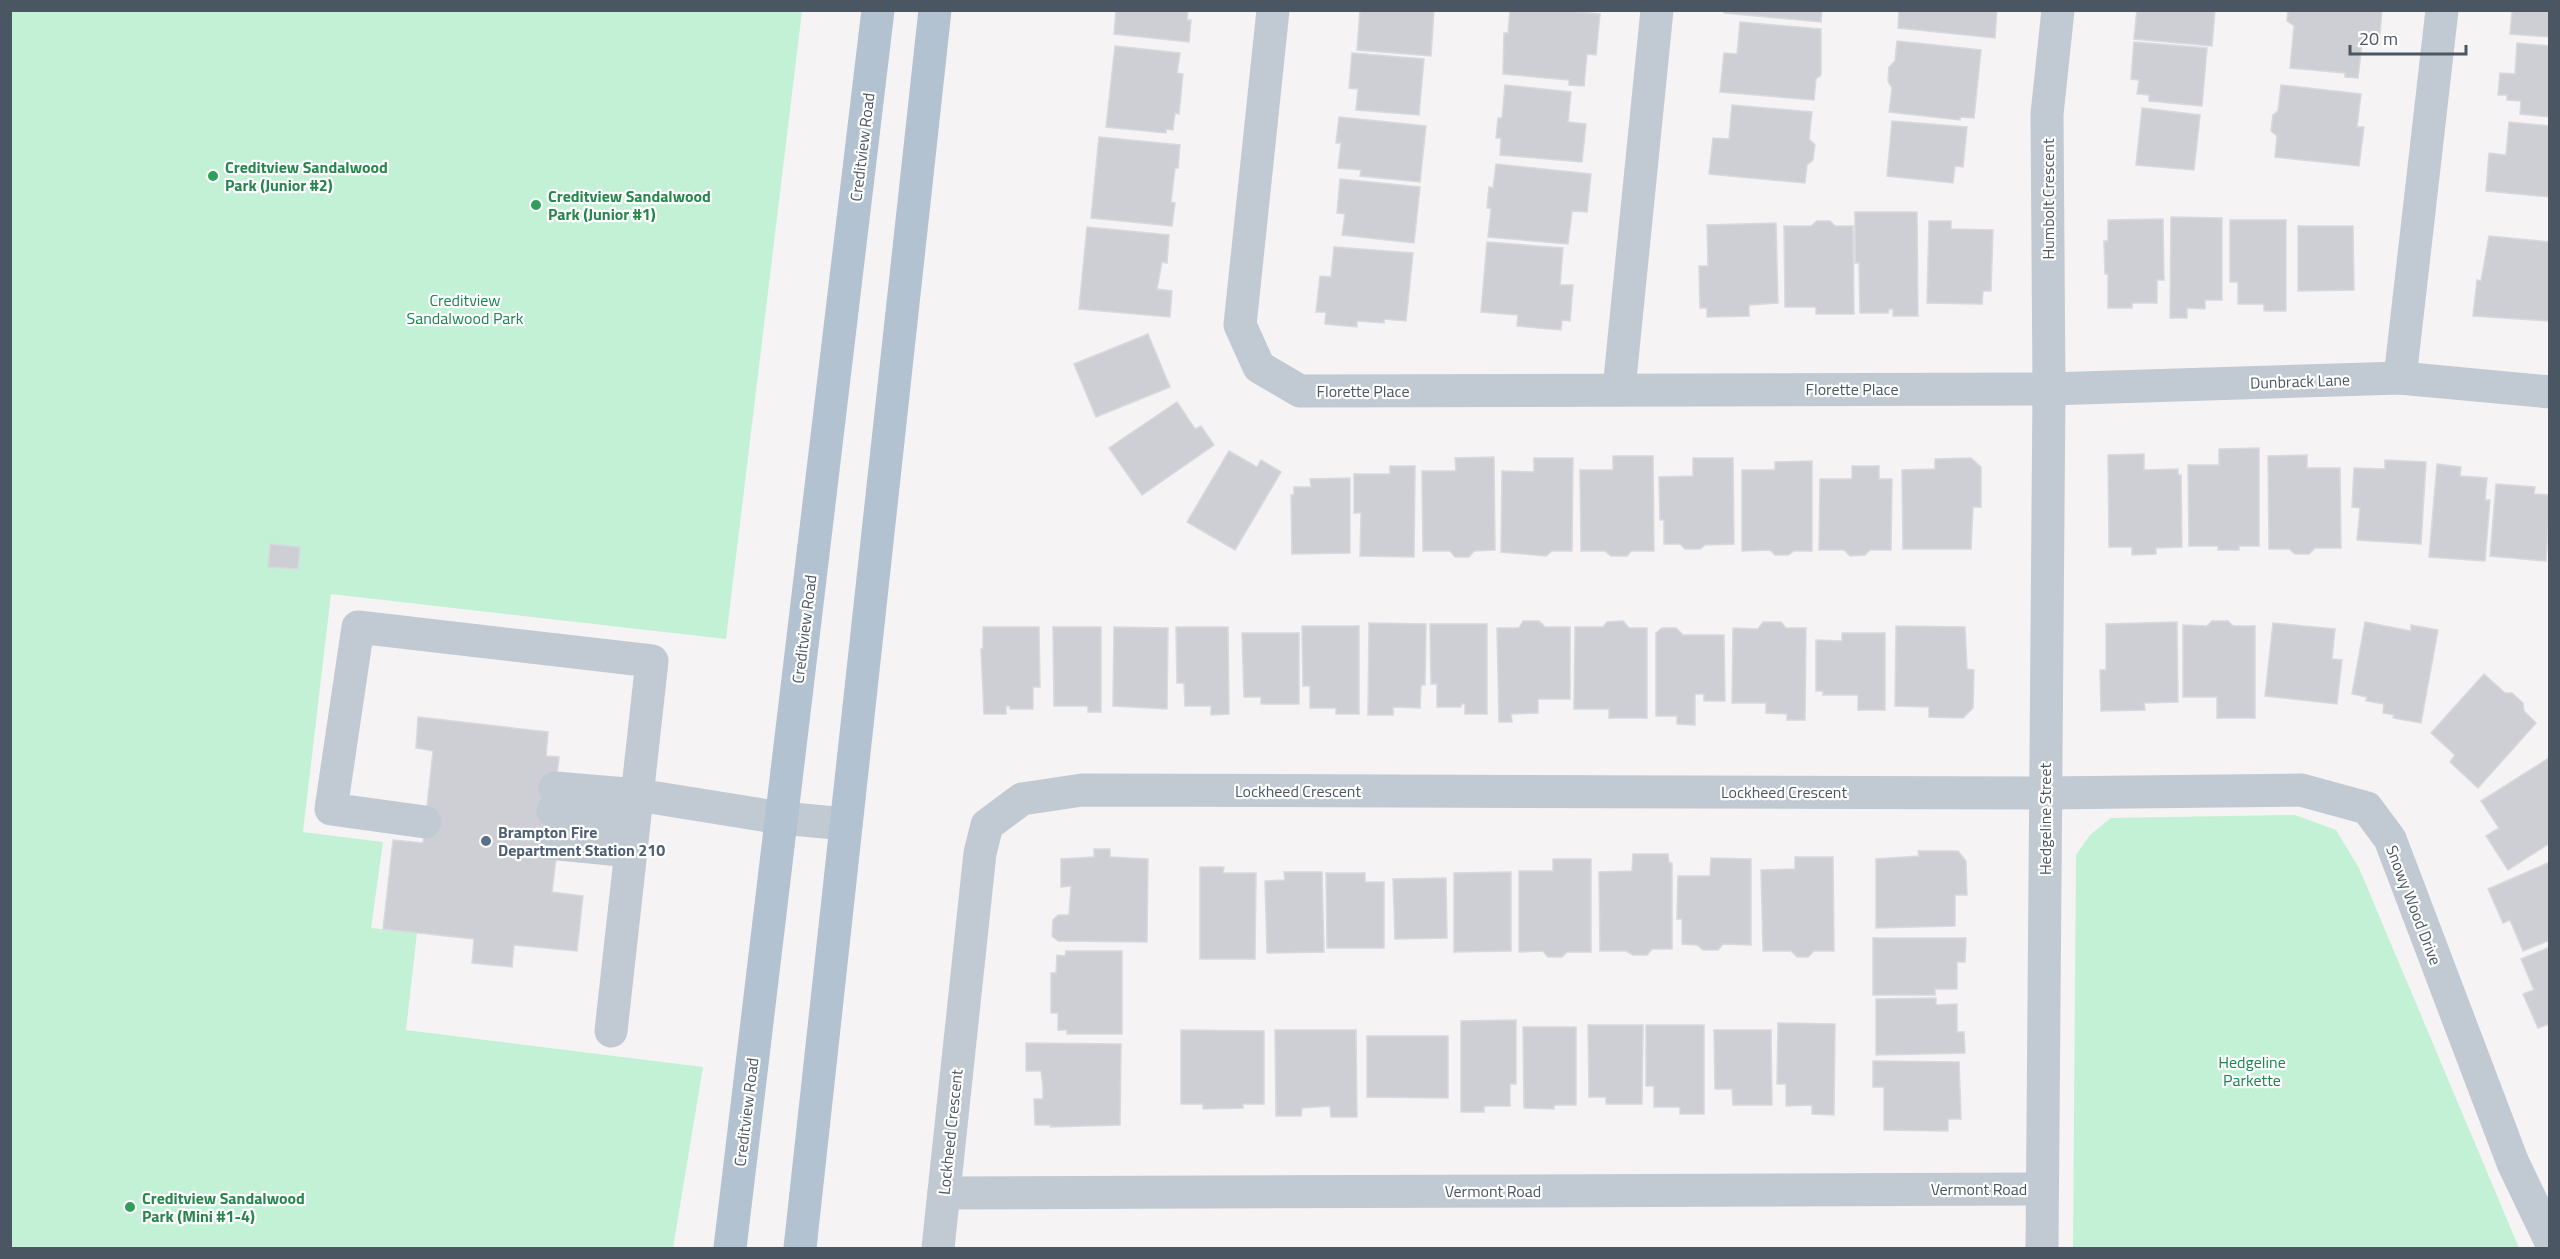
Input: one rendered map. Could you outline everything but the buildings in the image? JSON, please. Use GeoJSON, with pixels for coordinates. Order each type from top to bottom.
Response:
{"type":"FeatureCollection","features":[{"type":"Feature","properties":{"kind":"main road","name":"Creditview Road"},"geometry":{"type":"LineString","coordinates":[[730,1248],[879,10]]}},
{"type":"Feature","properties":{"kind":"main road"},"geometry":{"type":"LineString","coordinates":[[800,1248],[935,10]]}},
{"type":"Feature","properties":{"kind":"street","name":"Florette Place"},"geometry":{"type":"LineString","coordinates":[[1273,10],[1240,325],[1259,367],[1300,391],[1619,388],[2049,389]]}},
{"type":"Feature","properties":{"kind":"street"},"geometry":{"type":"LineString","coordinates":[[1619,388],[1657,10]]}},
{"type":"Feature","properties":{"kind":"street","name":"Humbolt Crescent"},"geometry":{"type":"LineString","coordinates":[[2049,389],[2047,114],[2058,10]]}},
{"type":"Feature","properties":{"kind":"street"},"geometry":{"type":"LineString","coordinates":[[2400,378],[2442,10]]}},
{"type":"Feature","properties":{"kind":"street","name":"Dunbrack Lane"},"geometry":{"type":"LineString","coordinates":[[2049,389],[2400,378],[2550,392]]}},
{"type":"Feature","properties":{"kind":"street","name":"Hedgeline Street"},"geometry":{"type":"LineString","coordinates":[[2042,1248],[2049,389]]}},
{"type":"Feature","properties":{"kind":"street"},"geometry":{"type":"LineString","coordinates":[[425,822],[331,809],[358,627],[652,661],[611,1031]]}},
{"type":"Feature","properties":{"kind":"street","name":"Lockheed Crescent"},"geometry":{"type":"LineString","coordinates":[[938,1248],[980,853],[987,825],[1022,799],[1082,790],[2045,793]]}},
{"type":"Feature","properties":{"kind":"street","name":"Snowy Wood Drive"},"geometry":{"type":"LineString","coordinates":[[2045,793],[2301,790],[2367,808],[2390,839],[2513,1163],[2550,1240]]}},
{"type":"Feature","properties":{"kind":"street"},"geometry":{"type":"LineString","coordinates":[[634,822],[553,814],[634,822],[781,818],[846,824]]}},
{"type":"Feature","properties":{"kind":"street","name":"Vermont Road"},"geometry":{"type":"LineString","coordinates":[[944,1193],[2042,1189]]}},
{"type":"Feature","properties":{"kind":"green space","name":"Creditview Sandalwood Park"},"geometry":{"type":"Polygon","coordinates":[[[10,11],[802,11],[726,639],[331,594],[303,832],[383,842],[371,928],[417,933],[406,1030],[703,1067],[673,1248],[11,1248],[10,11]]]}},
{"type":"Feature","properties":{"kind":"green space","name":"Hedgeline Parkette"},"geometry":{"type":"Polygon","coordinates":[[[2295,815],[2336,830],[2359,868],[2519,1248],[2073,1248],[2076,855],[2090,835],[2111,818],[2295,815]]]}},
{"type":"Feature","properties":{"kind":"place","name":"Creditview Sandalwood Park (Junior #2)"},"geometry":{"type":"Point","coordinates":[213,176]}},
{"type":"Feature","properties":{"kind":"place","name":"Creditview Sandalwood Park (Junior #1)"},"geometry":{"type":"Point","coordinates":[536,205]}},
{"type":"Feature","properties":{"kind":"place","name":"Brampton Fire Department Station 210"},"geometry":{"type":"Point","coordinates":[486,841]}},
{"type":"Feature","properties":{"kind":"place","name":"Creditview Sandalwood Park (Mini #1-4)"},"geometry":{"type":"Point","coordinates":[130,1207]}}]}
